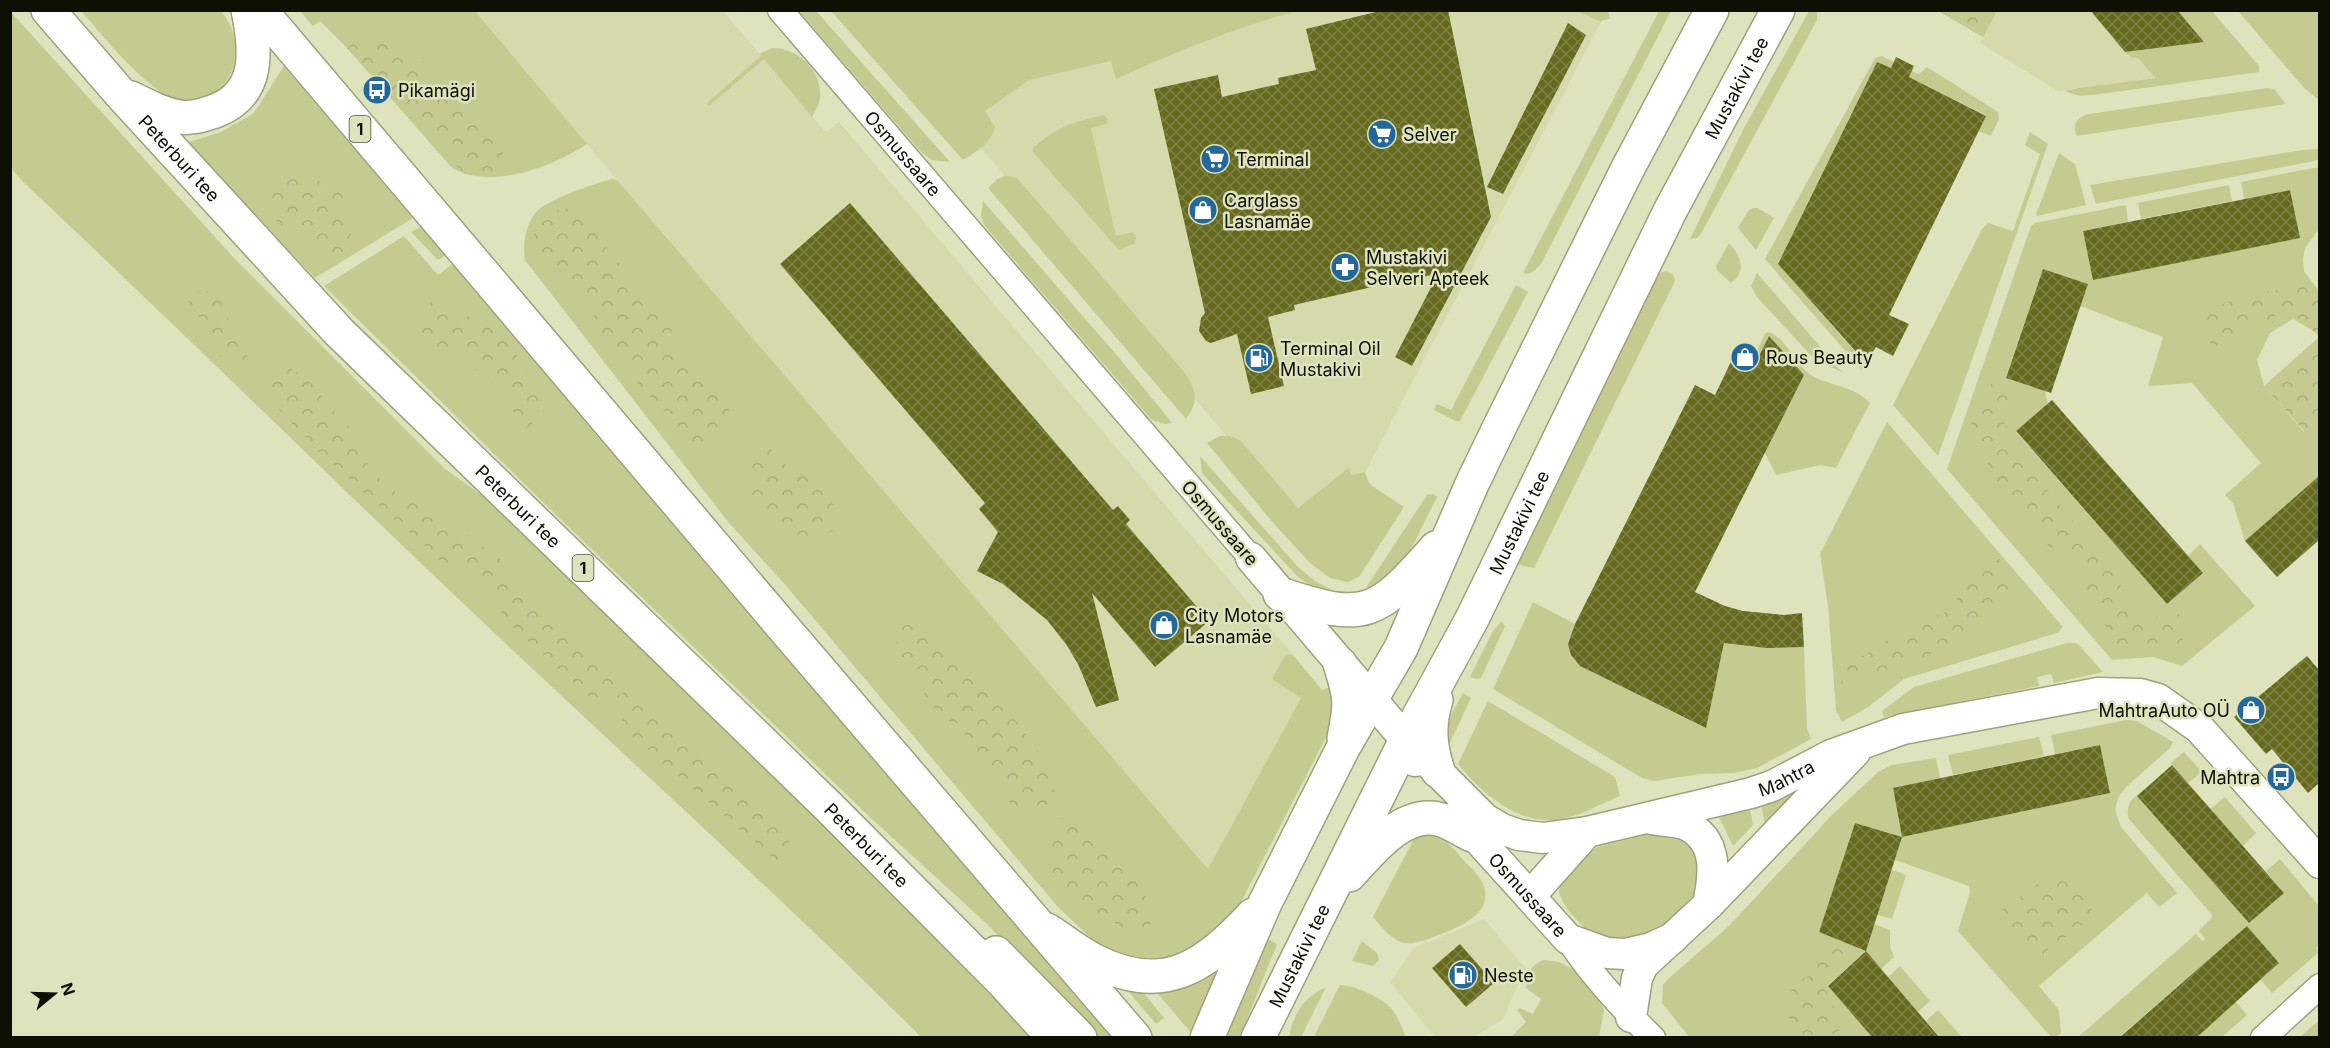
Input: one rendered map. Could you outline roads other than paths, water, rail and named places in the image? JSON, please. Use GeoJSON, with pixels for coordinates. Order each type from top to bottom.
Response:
{"type":"FeatureCollection","features":[{"type":"Feature","properties":{"kind":"main road","name":"Peterburi tee"},"geometry":{"type":"LineString","coordinates":[[48,10],[118,93],[339,332],[830,808],[1002,981],[1054,1038]]}},
{"type":"Feature","properties":{"kind":"main road"},"geometry":{"type":"LineString","coordinates":[[118,93],[161,113],[182,118],[199,117],[221,109],[237,97],[250,78],[255,54],[248,10]]}},
{"type":"Feature","properties":{"kind":"main road","name":"1"},"geometry":{"type":"LineString","coordinates":[[260,10],[1135,1038]]}},
{"type":"Feature","properties":{"kind":"main road"},"geometry":{"type":"LineString","coordinates":[[1206,1038],[1265,903],[1343,748],[1373,700],[1401,648],[1500,426],[1628,168],[1712,10]]}},
{"type":"Feature","properties":{"kind":"main road","name":"Mustakivi tee"},"geometry":{"type":"LineString","coordinates":[[1258,1038],[1274,1022],[1329,896],[1382,788],[1396,736],[1444,670],[1472,618],[1670,211],[1778,10]]}},
{"type":"Feature","properties":{"kind":"main road"},"geometry":{"type":"LineString","coordinates":[[1280,594],[1331,609],[1360,611],[1383,602],[1453,529]]}},
{"type":"Feature","properties":{"kind":"main road"},"geometry":{"type":"LineString","coordinates":[[1396,736],[1399,716],[1396,686],[1401,648]]}},
{"type":"Feature","properties":{"kind":"main road"},"geometry":{"type":"LineString","coordinates":[[1340,664],[1350,693],[1350,710],[1343,748]]}},
{"type":"Feature","properties":{"kind":"main road"},"geometry":{"type":"LineString","coordinates":[[1438,771],[1430,738],[1430,718],[1444,670]]}},
{"type":"Feature","properties":{"kind":"main road"},"geometry":{"type":"LineString","coordinates":[[1373,700],[1396,736]]}},
{"type":"Feature","properties":{"kind":"main road"},"geometry":{"type":"LineString","coordinates":[[1343,748],[1365,734],[1378,732],[1396,736]]}},
{"type":"Feature","properties":{"kind":"main road"},"geometry":{"type":"LineString","coordinates":[[830,808],[943,899],[1080,1038]]}},
{"type":"Feature","properties":{"kind":"main road"},"geometry":{"type":"LineString","coordinates":[[1329,896],[1375,848],[1402,825],[1421,819],[1437,819],[1472,835]]}},
{"type":"Feature","properties":{"kind":"main road"},"geometry":{"type":"LineString","coordinates":[[1037,923],[1097,962],[1144,977],[1170,976],[1200,963],[1233,936],[1265,903]]}},
{"type":"Feature","properties":{"kind":"street","name":"Osmussaare"},"geometry":{"type":"LineString","coordinates":[[780,10],[1373,700]]}},
{"type":"Feature","properties":{"kind":"street","name":"Mahtra"},"geometry":{"type":"LineString","coordinates":[[1642,818],[1752,793],[1772,786],[1831,755],[1906,728],[2098,693],[2140,694],[2158,699],[2199,728],[2319,863]]}},
{"type":"Feature","properties":{"kind":"street","name":"Osmussaare"},"geometry":{"type":"LineString","coordinates":[[1396,736],[1472,835],[1530,896],[1568,939],[1581,960],[1631,1017],[1653,1038]]}},
{"type":"Feature","properties":{"kind":"street"},"geometry":{"type":"LineString","coordinates":[[1396,736],[1438,771],[1485,819],[1502,829],[1520,835],[1543,838],[1587,832],[1642,818],[1684,824],[1698,833],[1709,848],[1714,862],[1714,876],[1708,905]]}},
{"type":"Feature","properties":{"kind":"street"},"geometry":{"type":"LineString","coordinates":[[1631,1017],[1637,978],[1643,965],[1708,905],[1865,741]]}},
{"type":"Feature","properties":{"kind":"street"},"geometry":{"type":"LineString","coordinates":[[1530,896],[1587,832]]}},
{"type":"Feature","properties":{"kind":"street"},"geometry":{"type":"LineString","coordinates":[[1568,939],[1607,953],[1625,954],[1651,948],[1672,938]]}},
{"type":"Feature","properties":{"kind":"street"},"geometry":{"type":"LineString","coordinates":[[2263,1038],[2319,986]]}},
{"type":"Feature","properties":{"kind":"place","name":"Pikamägi"},"geometry":{"type":"Point","coordinates":[377,90]}},
{"type":"Feature","properties":{"kind":"place","name":"Selver"},"geometry":{"type":"Point","coordinates":[1382,134]}},
{"type":"Feature","properties":{"kind":"place","name":"Terminal"},"geometry":{"type":"Point","coordinates":[1215,159]}},
{"type":"Feature","properties":{"kind":"place","name":"Carglass Lasnamäe"},"geometry":{"type":"Point","coordinates":[1203,210]}},
{"type":"Feature","properties":{"kind":"place","name":"Mustakivi Selveri Apteek"},"geometry":{"type":"Point","coordinates":[1345,267]}},
{"type":"Feature","properties":{"kind":"place","name":"Rous Beauty"},"geometry":{"type":"Point","coordinates":[1745,357]}},
{"type":"Feature","properties":{"kind":"place","name":"Terminal Oil Mustakivi"},"geometry":{"type":"Point","coordinates":[1259,358]}},
{"type":"Feature","properties":{"kind":"place","name":"City Motors Lasnamäe"},"geometry":{"type":"Point","coordinates":[1164,625]}},
{"type":"Feature","properties":{"kind":"place","name":"MahtraAuto OÜ"},"geometry":{"type":"Point","coordinates":[2251,710]}},
{"type":"Feature","properties":{"kind":"place","name":"Mahtra"},"geometry":{"type":"Point","coordinates":[2281,777]}},
{"type":"Feature","properties":{"kind":"place","name":"Neste"},"geometry":{"type":"Point","coordinates":[1463,975]}}]}
